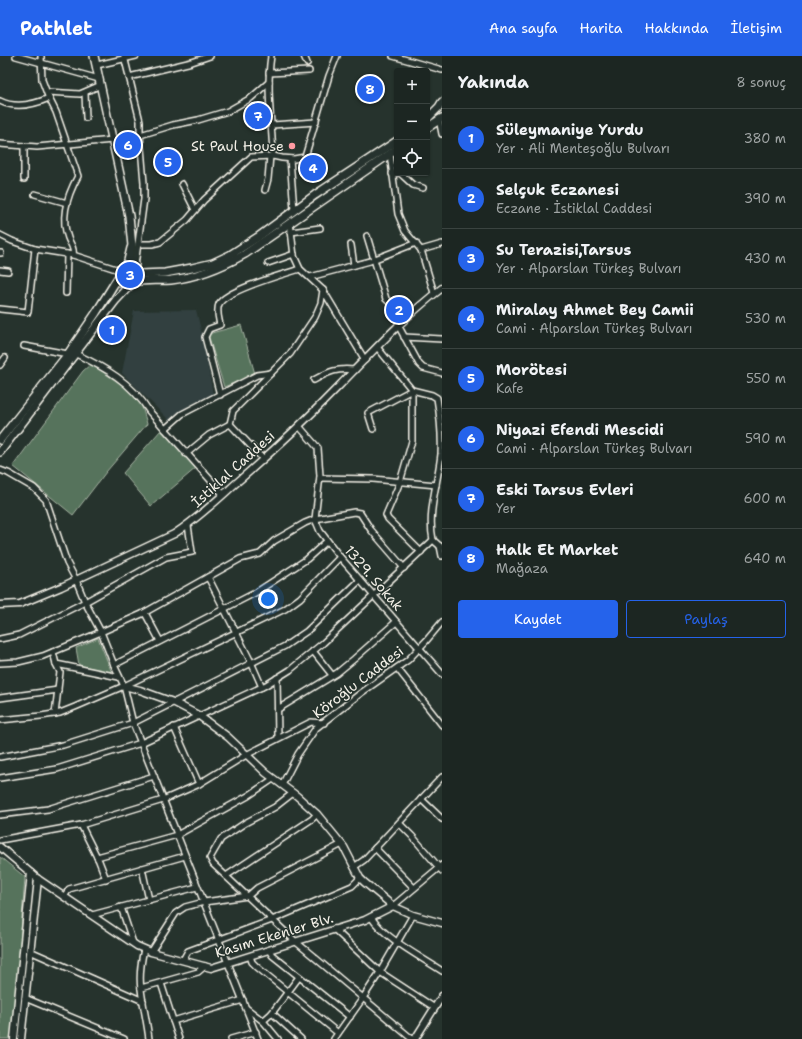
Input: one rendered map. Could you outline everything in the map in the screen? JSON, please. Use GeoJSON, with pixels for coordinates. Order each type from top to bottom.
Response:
{"type":"FeatureCollection","features":[{"type":"Feature","properties":{"kind":"main road"},"geometry":{"type":"LineString","coordinates":[[0,452],[116,300],[134,279],[135,245],[94,56]]}},
{"type":"Feature","properties":{"kind":"main road"},"geometry":{"type":"LineString","coordinates":[[430,116],[440,107],[442,102]]}},
{"type":"Feature","properties":{"kind":"main road"},"geometry":{"type":"LineString","coordinates":[[430,126],[441,118]]}},
{"type":"Feature","properties":{"kind":"main road"},"geometry":{"type":"LineString","coordinates":[[122,272],[120,280],[122,284],[126,285],[140,274],[165,273],[213,263],[230,255],[394,143]]}},
{"type":"Feature","properties":{"kind":"main road"},"geometry":{"type":"LineString","coordinates":[[134,279],[171,280],[210,271],[226,265],[394,151]]}},
{"type":"Feature","properties":{"kind":"main road"},"geometry":{"type":"LineString","coordinates":[[0,439],[68,354],[122,272],[135,245]]}},
{"type":"Feature","properties":{"kind":"main road"},"geometry":{"type":"LineString","coordinates":[[122,272],[130,269],[134,279]]}},
{"type":"Feature","properties":{"kind":"street"},"geometry":{"type":"LineString","coordinates":[[16,56],[100,82]]}},
{"type":"Feature","properties":{"kind":"street"},"geometry":{"type":"LineString","coordinates":[[41,56],[42,80],[56,112],[78,176],[71,188],[65,212],[68,238],[74,251],[70,255],[66,293]]}},
{"type":"Feature","properties":{"kind":"street"},"geometry":{"type":"LineString","coordinates":[[96,65],[124,57],[136,56]]}},
{"type":"Feature","properties":{"kind":"street"},"geometry":{"type":"LineString","coordinates":[[129,76],[194,58],[210,56]]}},
{"type":"Feature","properties":{"kind":"street"},"geometry":{"type":"LineString","coordinates":[[265,190],[271,156],[272,125],[269,73],[271,56]]}},
{"type":"Feature","properties":{"kind":"street"},"geometry":{"type":"LineString","coordinates":[[304,56],[307,63]]}},
{"type":"Feature","properties":{"kind":"street"},"geometry":{"type":"LineString","coordinates":[[124,57],[140,121],[144,199],[135,245],[160,242],[187,220],[208,196],[251,157],[271,156],[290,159],[305,157],[329,76],[338,56]]}},
{"type":"Feature","properties":{"kind":"street"},"geometry":{"type":"LineString","coordinates":[[393,56],[442,70]]}},
{"type":"Feature","properties":{"kind":"street"},"geometry":{"type":"LineString","coordinates":[[269,73],[309,71]]}},
{"type":"Feature","properties":{"kind":"street"},"geometry":{"type":"LineString","coordinates":[[47,92],[76,94],[85,93],[100,82]]}},
{"type":"Feature","properties":{"kind":"street"},"geometry":{"type":"LineString","coordinates":[[0,144],[37,147],[113,141],[140,135],[228,111],[251,98],[269,82]]}},
{"type":"Feature","properties":{"kind":"street"},"geometry":{"type":"LineString","coordinates":[[85,93],[86,118]]}},
{"type":"Feature","properties":{"kind":"street"},"geometry":{"type":"LineString","coordinates":[[0,101],[14,106],[26,106],[39,103],[49,98]]}},
{"type":"Feature","properties":{"kind":"street"},"geometry":{"type":"LineString","coordinates":[[441,118],[442,134]]}},
{"type":"Feature","properties":{"kind":"street"},"geometry":{"type":"LineString","coordinates":[[272,125],[316,122]]}},
{"type":"Feature","properties":{"kind":"street"},"geometry":{"type":"LineString","coordinates":[[24,146],[24,179]]}},
{"type":"Feature","properties":{"kind":"street"},"geometry":{"type":"LineString","coordinates":[[390,154],[398,214],[405,231],[421,250],[434,293]]}},
{"type":"Feature","properties":{"kind":"street"},"geometry":{"type":"LineString","coordinates":[[290,159],[294,210]]}},
{"type":"Feature","properties":{"kind":"street"},"geometry":{"type":"LineString","coordinates":[[392,174],[400,173],[413,185],[423,188]]}},
{"type":"Feature","properties":{"kind":"street"},"geometry":{"type":"LineString","coordinates":[[182,184],[195,210]]}},
{"type":"Feature","properties":{"kind":"street"},"geometry":{"type":"LineString","coordinates":[[35,194],[67,203]]}},
{"type":"Feature","properties":{"kind":"street"},"geometry":{"type":"LineString","coordinates":[[290,222],[294,254],[300,269],[323,290],[365,360]]}},
{"type":"Feature","properties":{"kind":"street"},"geometry":{"type":"LineString","coordinates":[[291,232],[320,228]]}},
{"type":"Feature","properties":{"kind":"street"},"geometry":{"type":"LineString","coordinates":[[0,235],[35,250],[70,255],[122,272]]}},
{"type":"Feature","properties":{"kind":"street"},"geometry":{"type":"LineString","coordinates":[[367,236],[386,299],[405,318]]}},
{"type":"Feature","properties":{"kind":"street"},"geometry":{"type":"LineString","coordinates":[[310,277],[373,259],[416,243]]}},
{"type":"Feature","properties":{"kind":"street"},"geometry":{"type":"LineString","coordinates":[[421,250],[442,244]]}},
{"type":"Feature","properties":{"kind":"street"},"geometry":{"type":"LineString","coordinates":[[351,245],[354,265]]}},
{"type":"Feature","properties":{"kind":"street"},"geometry":{"type":"LineString","coordinates":[[0,309],[28,312],[35,250]]}},
{"type":"Feature","properties":{"kind":"street"},"geometry":{"type":"LineString","coordinates":[[268,263],[294,254]]}},
{"type":"Feature","properties":{"kind":"street"},"geometry":{"type":"LineString","coordinates":[[220,395],[205,337],[209,329],[220,325],[217,309],[220,303],[252,285],[300,269]]}},
{"type":"Feature","properties":{"kind":"street"},"geometry":{"type":"LineString","coordinates":[[0,270],[8,271]]}},
{"type":"Feature","properties":{"kind":"street","name":"İstiklal Caddesi"},"geometry":{"type":"LineString","coordinates":[[0,605],[20,604],[76,580],[174,534],[188,524],[224,494],[299,426],[405,318],[442,288]]}},
{"type":"Feature","properties":{"kind":"street"},"geometry":{"type":"LineString","coordinates":[[186,454],[209,435],[230,424],[233,411],[239,404],[290,354],[316,317],[321,303],[323,290]]}},
{"type":"Feature","properties":{"kind":"street"},"geometry":{"type":"LineString","coordinates":[[398,325],[419,364],[423,368],[442,373]]}},
{"type":"Feature","properties":{"kind":"street"},"geometry":{"type":"LineString","coordinates":[[404,338],[442,339]]}},
{"type":"Feature","properties":{"kind":"street"},"geometry":{"type":"LineString","coordinates":[[24,346],[68,354]]}},
{"type":"Feature","properties":{"kind":"street"},"geometry":{"type":"LineString","coordinates":[[377,347],[412,390],[432,395],[437,398],[442,446],[430,529],[433,540],[441,547],[442,556]]}},
{"type":"Feature","properties":{"kind":"street"},"geometry":{"type":"LineString","coordinates":[[76,354],[106,368],[141,398],[149,411],[165,430],[224,494]]}},
{"type":"Feature","properties":{"kind":"street"},"geometry":{"type":"LineString","coordinates":[[0,365],[5,358]]}},
{"type":"Feature","properties":{"kind":"street"},"geometry":{"type":"LineString","coordinates":[[314,380],[337,369],[355,370]]}},
{"type":"Feature","properties":{"kind":"street"},"geometry":{"type":"LineString","coordinates":[[165,430],[182,414],[257,375],[271,373]]}},
{"type":"Feature","properties":{"kind":"street"},"geometry":{"type":"LineString","coordinates":[[373,429],[368,413],[412,390]]}},
{"type":"Feature","properties":{"kind":"street"},"geometry":{"type":"LineString","coordinates":[[412,390],[412,441],[400,482],[386,515],[388,519],[421,552]]}},
{"type":"Feature","properties":{"kind":"street"},"geometry":{"type":"LineString","coordinates":[[230,424],[263,459]]}},
{"type":"Feature","properties":{"kind":"street"},"geometry":{"type":"LineString","coordinates":[[299,426],[318,448],[320,478],[315,519]]}},
{"type":"Feature","properties":{"kind":"street"},"geometry":{"type":"LineString","coordinates":[[0,470],[34,488],[46,500],[67,563],[101,632],[124,686],[133,723],[258,1039]]}},
{"type":"Feature","properties":{"kind":"street"},"geometry":{"type":"LineString","coordinates":[[320,478],[373,479],[436,485]]}},
{"type":"Feature","properties":{"kind":"street"},"geometry":{"type":"LineString","coordinates":[[0,663],[18,662],[43,656],[145,613],[240,559],[260,554],[274,541],[290,531],[315,519],[354,512],[360,513],[372,530],[404,568]]}},
{"type":"Feature","properties":{"kind":"street","name":"1329. Sokak"},"geometry":{"type":"LineString","coordinates":[[315,519],[320,531],[340,557],[442,674]]}},
{"type":"Feature","properties":{"kind":"street"},"geometry":{"type":"LineString","coordinates":[[0,639],[19,635],[85,602],[166,557],[192,552],[188,524]]}},
{"type":"Feature","properties":{"kind":"street"},"geometry":{"type":"LineString","coordinates":[[0,778],[57,769],[141,743],[198,715],[262,687],[290,670],[313,651],[433,540]]}},
{"type":"Feature","properties":{"kind":"street"},"geometry":{"type":"LineString","coordinates":[[114,665],[255,593],[307,559],[327,541]]}},
{"type":"Feature","properties":{"kind":"street"},"geometry":{"type":"LineString","coordinates":[[0,720],[55,714],[75,707],[124,686],[236,633],[285,609],[300,598],[340,557]]}},
{"type":"Feature","properties":{"kind":"street"},"geometry":{"type":"LineString","coordinates":[[208,578],[251,662],[262,687]]}},
{"type":"Feature","properties":{"kind":"street"},"geometry":{"type":"LineString","coordinates":[[0,757],[63,744],[133,723],[285,646],[307,631],[360,580]]}},
{"type":"Feature","properties":{"kind":"street"},"geometry":{"type":"LineString","coordinates":[[145,613],[160,641]]}},
{"type":"Feature","properties":{"kind":"street"},"geometry":{"type":"LineString","coordinates":[[278,709],[332,676],[354,660],[396,622]]}},
{"type":"Feature","properties":{"kind":"street","name":"Köroğlu Caddesi"},"geometry":{"type":"LineString","coordinates":[[282,785],[306,742],[316,728],[361,693],[408,660],[442,622]]}},
{"type":"Feature","properties":{"kind":"street"},"geometry":{"type":"LineString","coordinates":[[313,651],[332,676]]}},
{"type":"Feature","properties":{"kind":"street"},"geometry":{"type":"LineString","coordinates":[[53,652],[60,672],[55,714]]}},
{"type":"Feature","properties":{"kind":"street"},"geometry":{"type":"LineString","coordinates":[[56,664],[119,677]]}},
{"type":"Feature","properties":{"kind":"street"},"geometry":{"type":"LineString","coordinates":[[397,668],[442,724]]}},
{"type":"Feature","properties":{"kind":"street"},"geometry":{"type":"LineString","coordinates":[[277,678],[278,737]]}},
{"type":"Feature","properties":{"kind":"street"},"geometry":{"type":"LineString","coordinates":[[124,686],[173,702],[198,715],[228,737],[273,779],[317,814],[342,844],[360,878],[393,906],[413,915],[442,923]]}},
{"type":"Feature","properties":{"kind":"street"},"geometry":{"type":"LineString","coordinates":[[0,698],[58,690]]}},
{"type":"Feature","properties":{"kind":"street"},"geometry":{"type":"LineString","coordinates":[[0,840],[81,825],[163,800],[199,784],[278,737],[311,722],[324,722]]}},
{"type":"Feature","properties":{"kind":"street"},"geometry":{"type":"LineString","coordinates":[[174,727],[199,784]]}},
{"type":"Feature","properties":{"kind":"street"},"geometry":{"type":"LineString","coordinates":[[0,815],[48,809],[154,776]]}},
{"type":"Feature","properties":{"kind":"street"},"geometry":{"type":"LineString","coordinates":[[354,867],[364,860],[442,776]]}},
{"type":"Feature","properties":{"kind":"street"},"geometry":{"type":"LineString","coordinates":[[98,858],[177,835],[248,796],[273,779]]}},
{"type":"Feature","properties":{"kind":"street"},"geometry":{"type":"LineString","coordinates":[[292,793],[276,807],[245,823],[220,839],[210,858],[213,864],[295,941],[414,1039],[442,996]]}},
{"type":"Feature","properties":{"kind":"street"},"geometry":{"type":"LineString","coordinates":[[421,800],[442,819]]}},
{"type":"Feature","properties":{"kind":"street"},"geometry":{"type":"LineString","coordinates":[[226,876],[312,820],[317,814]]}},
{"type":"Feature","properties":{"kind":"street"},"geometry":{"type":"LineString","coordinates":[[393,906],[441,868],[399,823]]}},
{"type":"Feature","properties":{"kind":"street"},"geometry":{"type":"LineString","coordinates":[[81,825],[98,858],[106,879]]}},
{"type":"Feature","properties":{"kind":"street"},"geometry":{"type":"LineString","coordinates":[[151,952],[176,913],[185,907],[204,902],[248,896],[257,888],[342,844]]}},
{"type":"Feature","properties":{"kind":"street","name":"Kasım Ekenler Blv."},"geometry":{"type":"LineString","coordinates":[[0,847],[38,879],[133,943],[151,952],[211,968],[372,917],[393,906]]}},
{"type":"Feature","properties":{"kind":"street"},"geometry":{"type":"LineString","coordinates":[[375,848],[414,888]]}},
{"type":"Feature","properties":{"kind":"street"},"geometry":{"type":"LineString","coordinates":[[64,897],[69,889],[185,856]]}},
{"type":"Feature","properties":{"kind":"street"},"geometry":{"type":"LineString","coordinates":[[142,868],[149,900]]}},
{"type":"Feature","properties":{"kind":"street"},"geometry":{"type":"LineString","coordinates":[[14,1039],[31,873]]}},
{"type":"Feature","properties":{"kind":"street"},"geometry":{"type":"LineString","coordinates":[[183,960],[188,951],[272,920],[352,886],[360,878]]}},
{"type":"Feature","properties":{"kind":"street"},"geometry":{"type":"LineString","coordinates":[[21,1039],[38,879]]}},
{"type":"Feature","properties":{"kind":"street"},"geometry":{"type":"LineString","coordinates":[[92,915],[198,886]]}},
{"type":"Feature","properties":{"kind":"street"},"geometry":{"type":"LineString","coordinates":[[121,908],[133,943]]}},
{"type":"Feature","properties":{"kind":"street"},"geometry":{"type":"LineString","coordinates":[[335,1039],[380,972],[413,915]]}},
{"type":"Feature","properties":{"kind":"street"},"geometry":{"type":"LineString","coordinates":[[372,917],[375,924],[397,942],[442,971]]}},
{"type":"Feature","properties":{"kind":"street"},"geometry":{"type":"LineString","coordinates":[[334,929],[380,972],[435,1008]]}},
{"type":"Feature","properties":{"kind":"street"},"geometry":{"type":"LineString","coordinates":[[144,949],[141,965],[141,988],[149,1039]]}},
{"type":"Feature","properties":{"kind":"street"},"geometry":{"type":"LineString","coordinates":[[269,950],[272,955],[350,1016]]}},
{"type":"Feature","properties":{"kind":"street"},"geometry":{"type":"LineString","coordinates":[[30,951],[143,1001]]}},
{"type":"Feature","properties":{"kind":"street"},"geometry":{"type":"LineString","coordinates":[[250,956],[252,962],[257,967],[338,1033]]}},
{"type":"Feature","properties":{"kind":"street"},"geometry":{"type":"LineString","coordinates":[[141,988],[198,972],[205,966]]}},
{"type":"Feature","properties":{"kind":"street"},"geometry":{"type":"LineString","coordinates":[[263,1021],[272,1013],[299,977]]}},
{"type":"Feature","properties":{"kind":"street"},"geometry":{"type":"LineString","coordinates":[[161,983],[179,1039]]}},
{"type":"Feature","properties":{"kind":"street"},"geometry":{"type":"LineString","coordinates":[[25,998],[124,1039]]}},
{"type":"Feature","properties":{"kind":"street"},"geometry":{"type":"LineString","coordinates":[[173,1021],[243,1000]]}},
{"type":"Feature","properties":{"kind":"street"},"geometry":{"type":"LineString","coordinates":[[246,1008],[263,1021],[278,1039]]}},
{"type":"Feature","properties":{"kind":"street"},"geometry":{"type":"LineString","coordinates":[[272,1013],[301,1039]]}},
{"type":"Feature","properties":{"kind":"street"},"geometry":{"type":"LineString","coordinates":[[231,1039],[256,1032]]}},
{"type":"Feature","properties":{"kind":"shaded area"},"geometry":{"type":"Polygon","coordinates":[[[196,310],[204,342],[213,395],[192,404],[170,421],[122,373],[134,311],[196,310]]]}},
{"type":"Feature","properties":{"kind":"green space"},"geometry":{"type":"Polygon","coordinates":[[[241,325],[255,374],[224,387],[208,334],[241,325]]]}},
{"type":"Feature","properties":{"kind":"green space"},"geometry":{"type":"Polygon","coordinates":[[[91,364],[128,389],[141,403],[147,424],[106,472],[73,515],[13,466],[83,371],[91,364]]]}},
{"type":"Feature","properties":{"kind":"green space"},"geometry":{"type":"Polygon","coordinates":[[[161,430],[196,468],[151,506],[123,473],[161,430]]]}},
{"type":"Feature","properties":{"kind":"green space"},"geometry":{"type":"Polygon","coordinates":[[[98,638],[112,673],[79,665],[76,648],[98,638]]]}},
{"type":"Feature","properties":{"kind":"green space"},"geometry":{"type":"Polygon","coordinates":[[[0,857],[25,877],[12,1039],[0,1039],[0,857]]]}},
{"type":"Feature","properties":{"kind":"place","name":"Halk Et Market"},"geometry":{"type":"Point","coordinates":[370,89]}},
{"type":"Feature","properties":{"kind":"place","name":"Eski Tarsus Evleri"},"geometry":{"type":"Point","coordinates":[258,116]}},
{"type":"Feature","properties":{"kind":"place","name":"Niyazi Efendi Mescidi"},"geometry":{"type":"Point","coordinates":[128,145]}},
{"type":"Feature","properties":{"kind":"place","name":"St Paul House"},"geometry":{"type":"Point","coordinates":[292,146]}},
{"type":"Feature","properties":{"kind":"place","name":"Morötesi"},"geometry":{"type":"Point","coordinates":[168,162]}},
{"type":"Feature","properties":{"kind":"place","name":"Miralay Ahmet Bey Camii"},"geometry":{"type":"Point","coordinates":[313,168]}},
{"type":"Feature","properties":{"kind":"place","name":"Su Terazisi,Tarsus"},"geometry":{"type":"Point","coordinates":[130,275]}},
{"type":"Feature","properties":{"kind":"place","name":"Selçuk Eczanesi"},"geometry":{"type":"Point","coordinates":[399,310]}},
{"type":"Feature","properties":{"kind":"place","name":"Süleymaniye Yurdu"},"geometry":{"type":"Point","coordinates":[112,330]}}]}
